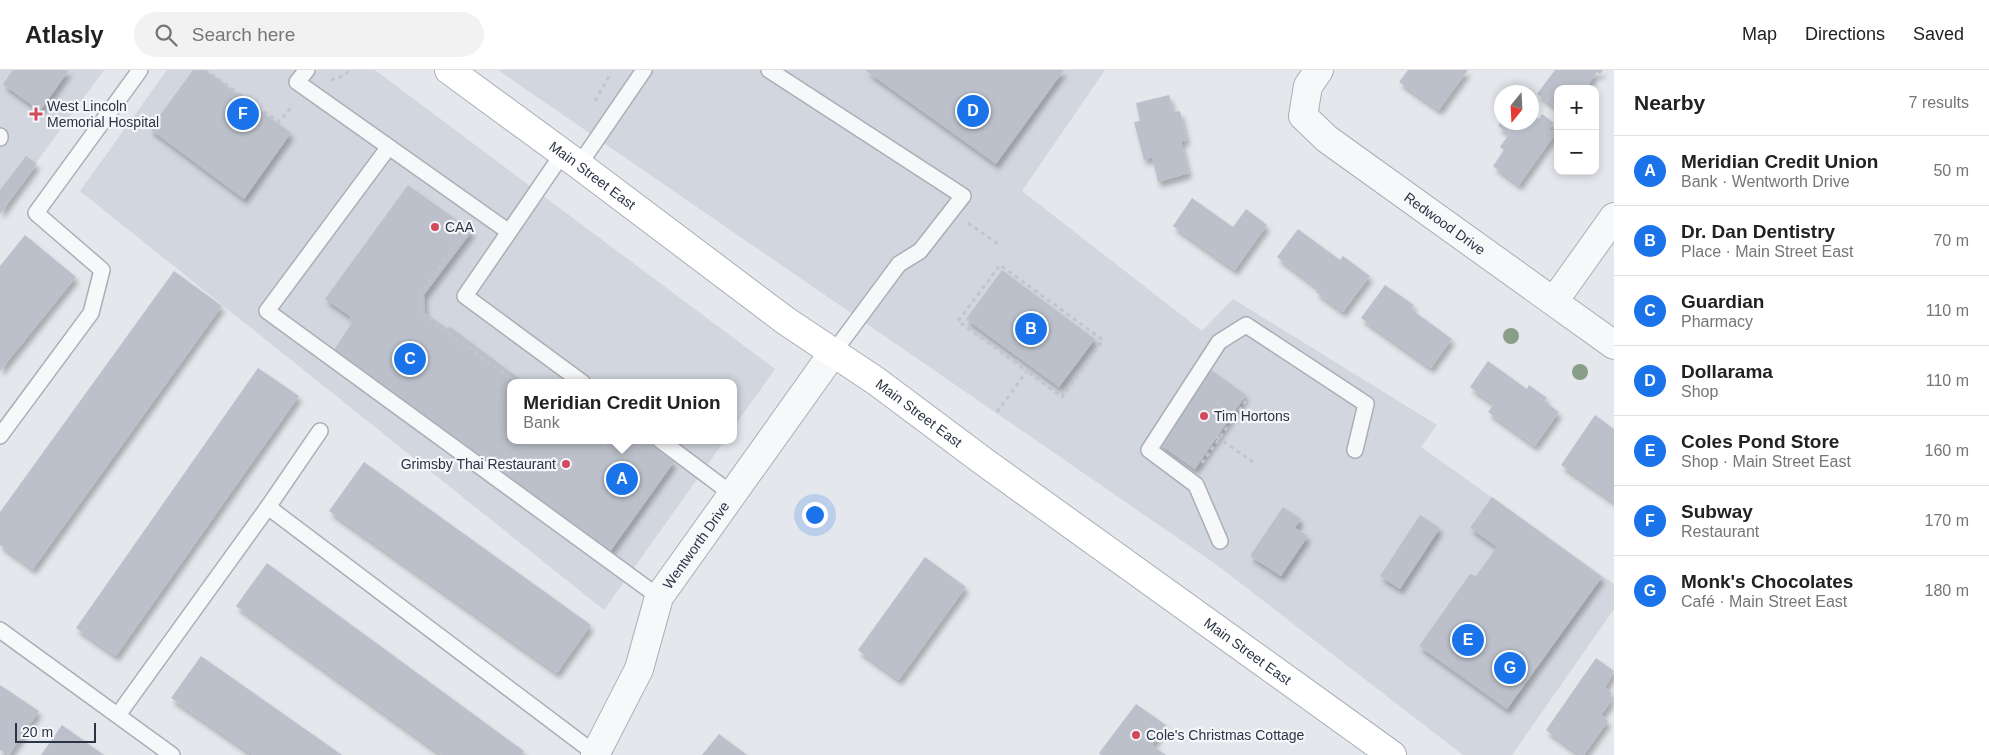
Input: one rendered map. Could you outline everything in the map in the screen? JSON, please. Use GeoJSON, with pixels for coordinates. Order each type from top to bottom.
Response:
{"type":"FeatureCollection","features":[{"type":"Feature","properties":{"kind":"main road","name":"Main Street East"},"geometry":{"type":"LineString","coordinates":[[449,70],[786,321],[876,381],[983,461],[1392,755]]}},
{"type":"Feature","properties":{"kind":"street","name":"Redwood Drive"},"geometry":{"type":"LineString","coordinates":[[1314,78],[1303,116],[1327,139],[1614,345]]}},
{"type":"Feature","properties":{"kind":"street"},"geometry":{"type":"LineString","coordinates":[[1554,301],[1614,217]]}},
{"type":"Feature","properties":{"kind":"street","name":"Wentworth Drive"},"geometry":{"type":"LineString","coordinates":[[596,755],[639,669],[659,597],[803,391],[832,353]]}},
{"type":"Feature","properties":{"kind":"lane"},"geometry":{"type":"LineString","coordinates":[[0,436],[91,313],[102,270],[36,213],[140,70]]}},
{"type":"Feature","properties":{"kind":"lane"},"geometry":{"type":"LineString","coordinates":[[307,70],[297,82],[388,148],[510,232]]}},
{"type":"Feature","properties":{"kind":"lane"},"geometry":{"type":"LineString","coordinates":[[770,70],[963,196],[920,251],[899,264],[832,353]]}},
{"type":"Feature","properties":{"kind":"lane"},"geometry":{"type":"LineString","coordinates":[[578,379],[465,296],[510,232],[571,159],[637,73]]}},
{"type":"Feature","properties":{"kind":"lane"},"geometry":{"type":"LineString","coordinates":[[388,148],[268,311],[659,597]]}},
{"type":"Feature","properties":{"kind":"lane"},"geometry":{"type":"LineString","coordinates":[[1220,541],[1196,486],[1149,450],[1219,342],[1246,325],[1366,404],[1355,450]]}},
{"type":"Feature","properties":{"kind":"lane"},"geometry":{"type":"LineString","coordinates":[[118,715],[268,507],[320,431]]}},
{"type":"Feature","properties":{"kind":"lane"},"geometry":{"type":"LineString","coordinates":[[665,444],[732,494]]}},
{"type":"Feature","properties":{"kind":"lane"},"geometry":{"type":"LineString","coordinates":[[268,507],[596,755]]}},
{"type":"Feature","properties":{"kind":"lane"},"geometry":{"type":"LineString","coordinates":[[0,630],[172,755]]}},
{"type":"Feature","properties":{"kind":"path"},"geometry":{"type":"LineString","coordinates":[[205,70],[279,122],[293,105]]}},
{"type":"Feature","properties":{"kind":"path"},"geometry":{"type":"LineString","coordinates":[[329,81],[345,75],[349,70]]}},
{"type":"Feature","properties":{"kind":"path"},"geometry":{"type":"LineString","coordinates":[[594,102],[611,73]]}},
{"type":"Feature","properties":{"kind":"path"},"geometry":{"type":"LineString","coordinates":[[951,211],[998,244]]}},
{"type":"Feature","properties":{"kind":"path"},"geometry":{"type":"LineString","coordinates":[[1000,265],[1103,340],[1062,397],[1016,363],[958,321],[1000,265]]}},
{"type":"Feature","properties":{"kind":"path"},"geometry":{"type":"LineString","coordinates":[[1016,363],[1020,359]]}},
{"type":"Feature","properties":{"kind":"path"},"geometry":{"type":"LineString","coordinates":[[997,412],[1027,371]]}},
{"type":"Feature","properties":{"kind":"path"},"geometry":{"type":"LineString","coordinates":[[1200,465],[1247,399]]}},
{"type":"Feature","properties":{"kind":"path"},"geometry":{"type":"LineString","coordinates":[[1218,438],[1256,464]]}},
{"type":"Feature","properties":{"kind":"shaded area","name":"West Lincoln Memorial Hospital"},"geometry":{"type":"Polygon","coordinates":[[[0,70],[104,70],[0,212],[0,70]]]}},
{"type":"Feature","properties":{"kind":"shaded area"},"geometry":{"type":"Polygon","coordinates":[[[167,70],[375,70],[775,369],[737,422],[737,379],[507,379],[507,444],[722,444],[604,610],[80,191],[167,70]]]}},
{"type":"Feature","properties":{"kind":"shaded area"},"geometry":{"type":"Polygon","coordinates":[[[498,70],[1105,70],[1022,191],[1202,331],[1233,299],[1437,425],[1421,447],[1614,584],[1614,609],[1512,755],[1463,755],[1217,565],[498,70]]]}},
{"type":"Feature","properties":{"kind":"building"},"geometry":{"type":"Polygon","coordinates":[[[13,70],[69,70],[40,111],[3,84],[13,70]]]}},
{"type":"Feature","properties":{"kind":"building"},"geometry":{"type":"Polygon","coordinates":[[[193,70],[205,70],[291,133],[244,199],[150,129],[193,70]]]}},
{"type":"Feature","properties":{"kind":"building"},"geometry":{"type":"Polygon","coordinates":[[[865,70],[1064,70],[996,164],[865,70]]]}},
{"type":"Feature","properties":{"kind":"building"},"geometry":{"type":"Polygon","coordinates":[[[1408,70],[1468,70],[1439,110],[1399,82],[1408,70]]]}},
{"type":"Feature","properties":{"kind":"building"},"geometry":{"type":"Polygon","coordinates":[[[1555,70],[1603,70],[1600,74],[1597,72],[1588,85],[1554,85],[1554,106],[1539,95],[1539,91],[1555,70]]]}},
{"type":"Feature","properties":{"kind":"building"},"geometry":{"type":"Polygon","coordinates":[[[1169,95],[1174,112],[1180,111],[1187,140],[1181,141],[1189,173],[1158,182],[1152,157],[1144,160],[1134,122],[1140,121],[1136,103],[1169,95]]]}},
{"type":"Feature","properties":{"kind":"building"},"geometry":{"type":"Polygon","coordinates":[[[1542,114],[1554,123],[1549,129],[1554,132],[1554,136],[1519,185],[1493,166],[1504,150],[1500,147],[1509,134],[1504,130],[1539,130],[1539,119],[1542,114]]]}},
{"type":"Feature","properties":{"kind":"building"},"geometry":{"type":"Polygon","coordinates":[[[26,156],[37,164],[0,214],[0,190],[26,156]]]}},
{"type":"Feature","properties":{"kind":"building"},"geometry":{"type":"Polygon","coordinates":[[[408,185],[472,231],[424,295],[425,313],[448,329],[449,326],[520,379],[507,379],[507,444],[649,444],[674,462],[609,553],[600,544],[334,350],[351,324],[350,316],[325,299],[408,185]]]}},
{"type":"Feature","properties":{"kind":"building"},"geometry":{"type":"Polygon","coordinates":[[[1192,198],[1233,227],[1246,209],[1267,225],[1235,270],[1173,226],[1192,198]]]}},
{"type":"Feature","properties":{"kind":"building"},"geometry":{"type":"Polygon","coordinates":[[[1298,229],[1340,260],[1343,256],[1370,276],[1343,312],[1316,292],[1318,288],[1277,257],[1298,229]]]}},
{"type":"Feature","properties":{"kind":"building"},"geometry":{"type":"Polygon","coordinates":[[[25,235],[76,277],[0,371],[0,266],[25,235]]]}},
{"type":"Feature","properties":{"kind":"building"},"geometry":{"type":"Polygon","coordinates":[[[1002,270],[1095,339],[1059,387],[966,319],[1002,270]]]}},
{"type":"Feature","properties":{"kind":"building"},"geometry":{"type":"Polygon","coordinates":[[[174,271],[222,306],[33,569],[0,545],[0,512],[174,271]]]}},
{"type":"Feature","properties":{"kind":"building"},"geometry":{"type":"Polygon","coordinates":[[[1385,285],[1414,305],[1411,309],[1452,339],[1431,368],[1361,318],[1385,285]]]}},
{"type":"Feature","properties":{"kind":"building"},"geometry":{"type":"Polygon","coordinates":[[[1488,361],[1527,389],[1529,385],[1547,398],[1544,401],[1559,412],[1535,446],[1488,412],[1494,404],[1470,387],[1488,361]]]}},
{"type":"Feature","properties":{"kind":"building"},"geometry":{"type":"Polygon","coordinates":[[[258,368],[299,396],[116,656],[76,628],[258,368]]]}},
{"type":"Feature","properties":{"kind":"building","name":"Tim Hortons"},"geometry":{"type":"Polygon","coordinates":[[[1210,369],[1246,395],[1195,469],[1158,443],[1210,369]]]}},
{"type":"Feature","properties":{"kind":"building"},"geometry":{"type":"Polygon","coordinates":[[[1595,415],[1614,429],[1614,502],[1561,465],[1595,415]]]}},
{"type":"Feature","properties":{"kind":"building"},"geometry":{"type":"Polygon","coordinates":[[[364,462],[591,625],[557,673],[329,511],[364,462]]]}},
{"type":"Feature","properties":{"kind":"building"},"geometry":{"type":"Polygon","coordinates":[[[1492,497],[1602,577],[1507,709],[1419,646],[1470,574],[1476,576],[1497,547],[1470,528],[1492,497]]]}},
{"type":"Feature","properties":{"kind":"building"},"geometry":{"type":"Polygon","coordinates":[[[1283,507],[1301,519],[1295,528],[1308,536],[1281,576],[1250,556],[1283,507]]]}},
{"type":"Feature","properties":{"kind":"building"},"geometry":{"type":"Polygon","coordinates":[[[1420,515],[1440,528],[1400,589],[1380,576],[1420,515]]]}},
{"type":"Feature","properties":{"kind":"building"},"geometry":{"type":"Polygon","coordinates":[[[925,557],[966,587],[899,680],[858,650],[925,557]]]}},
{"type":"Feature","properties":{"kind":"building"},"geometry":{"type":"Polygon","coordinates":[[[267,563],[524,751],[521,755],[442,755],[236,606],[267,563]]]}},
{"type":"Feature","properties":{"kind":"building"},"geometry":{"type":"Polygon","coordinates":[[[201,656],[342,755],[253,755],[171,698],[201,656]]]}},
{"type":"Feature","properties":{"kind":"building"},"geometry":{"type":"Polygon","coordinates":[[[1596,658],[1614,671],[1605,688],[1612,693],[1609,698],[1612,700],[1601,715],[1608,721],[1584,755],[1580,755],[1546,730],[1596,658]]]}},
{"type":"Feature","properties":{"kind":"building"},"geometry":{"type":"Polygon","coordinates":[[[0,685],[39,711],[9,755],[0,750],[0,685]]]}},
{"type":"Feature","properties":{"kind":"building","name":"Cole's Christmas Cottage"},"geometry":{"type":"Polygon","coordinates":[[[1136,704],[1166,725],[1152,745],[1166,755],[1101,755],[1099,753],[1136,704]]]}},
{"type":"Feature","properties":{"kind":"building"},"geometry":{"type":"Polygon","coordinates":[[[62,725],[104,755],[41,755],[62,725]]]}},
{"type":"Feature","properties":{"kind":"building"},"geometry":{"type":"Polygon","coordinates":[[[719,734],[747,755],[702,755],[719,734]]]}},
{"type":"Feature","properties":{"kind":"place","name":"Dollarama"},"geometry":{"type":"Point","coordinates":[973,111]}},
{"type":"Feature","properties":{"kind":"place","name":"West Lincoln Memorial Hospital"},"geometry":{"type":"Point","coordinates":[36,114]}},
{"type":"Feature","properties":{"kind":"place","name":"Subway"},"geometry":{"type":"Point","coordinates":[243,114]}},
{"type":"Feature","properties":{"kind":"place","name":"CAA"},"geometry":{"type":"Point","coordinates":[435,227]}},
{"type":"Feature","properties":{"kind":"place","name":"Dr. Dan Dentistry"},"geometry":{"type":"Point","coordinates":[1031,329]}},
{"type":"Feature","properties":{"kind":"place","name":"Guardian"},"geometry":{"type":"Point","coordinates":[410,359]}},
{"type":"Feature","properties":{"kind":"place","name":"Tim Hortons"},"geometry":{"type":"Point","coordinates":[1204,416]}},
{"type":"Feature","properties":{"kind":"place","name":"Grimsby Thai Restaurant"},"geometry":{"type":"Point","coordinates":[566,464]}},
{"type":"Feature","properties":{"kind":"place","name":"Meridian Credit Union"},"geometry":{"type":"Point","coordinates":[622,479]}},
{"type":"Feature","properties":{"kind":"place","name":"Coles Pond Store"},"geometry":{"type":"Point","coordinates":[1468,640]}},
{"type":"Feature","properties":{"kind":"place","name":"Monk's Chocolates"},"geometry":{"type":"Point","coordinates":[1510,668]}},
{"type":"Feature","properties":{"kind":"place","name":"Cole's Christmas Cottage"},"geometry":{"type":"Point","coordinates":[1136,735]}}]}
